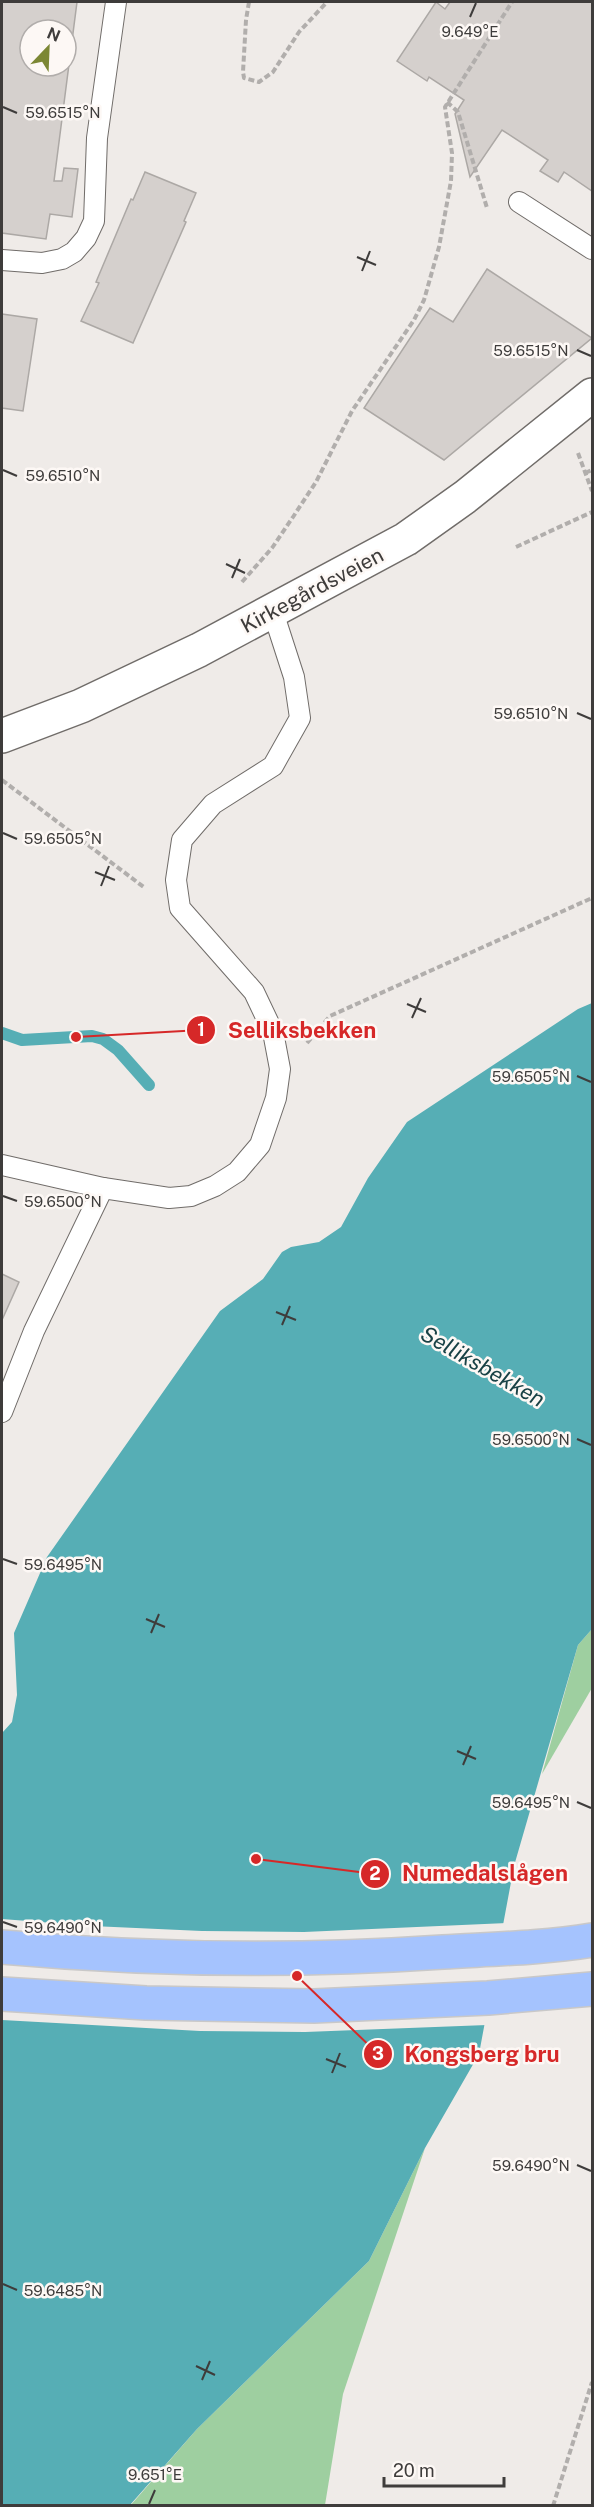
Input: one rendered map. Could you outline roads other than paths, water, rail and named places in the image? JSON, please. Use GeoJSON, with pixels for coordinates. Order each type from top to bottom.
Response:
{"type":"FeatureCollection","features":[{"type":"Feature","properties":{"kind":"highway"},"geometry":{"type":"LineString","coordinates":[[2,1947],[82,1953],[235,1958],[378,1956],[530,1947],[592,1940]]}},
{"type":"Feature","properties":{"kind":"highway"},"geometry":{"type":"LineString","coordinates":[[2,1994],[146,2003],[314,2006],[488,1998],[592,1989]]}},
{"type":"Feature","properties":{"kind":"street","name":"Kirkegårdsveien"},"geometry":{"type":"LineString","coordinates":[[2,736],[81,706],[235,632],[406,539],[465,497],[592,395]]}},
{"type":"Feature","properties":{"kind":"lane"},"geometry":{"type":"LineString","coordinates":[[2,260],[42,263],[62,259],[74,252],[86,238],[94,222],[97,138],[116,2]]}},
{"type":"Feature","properties":{"kind":"lane"},"geometry":{"type":"LineString","coordinates":[[519,202],[592,249]]}},
{"type":"Feature","properties":{"kind":"lane"},"geometry":{"type":"LineString","coordinates":[[2,1165],[103,1188],[169,1198],[191,1196],[215,1186],[237,1172],[260,1145],[276,1098],[280,1069],[273,1032],[254,992],[180,908],[176,880],[182,840],[213,804],[273,766],[300,718],[294,677],[273,612]]}},
{"type":"Feature","properties":{"kind":"lane"},"geometry":{"type":"LineString","coordinates":[[2,1412],[34,1331],[103,1188]]}},
{"type":"Feature","properties":{"kind":"water"},"geometry":{"type":"Polygon","coordinates":[[[592,1003],[592,1629],[578,1645],[514,1866],[479,2054],[425,2148],[369,2261],[197,2429],[130,2505],[2,2505],[2,1733],[12,1722],[17,1695],[14,1633],[47,1557],[220,1311],[263,1279],[282,1252],[291,1247],[319,1242],[341,1227],[368,1178],[407,1122],[578,1009],[592,1003]]]}},
{"type":"Feature","properties":{"kind":"waterway","name":"Selliksbekken"},"geometry":{"type":"LineString","coordinates":[[2,1033],[22,1040],[92,1036],[103,1039],[118,1050],[149,1085]]}},
{"type":"Feature","properties":{"kind":"place","name":"Selliksbekken"},"geometry":{"type":"Point","coordinates":[76,1037]}},
{"type":"Feature","properties":{"kind":"place","name":"Numedalslågen"},"geometry":{"type":"Point","coordinates":[256,1859]}},
{"type":"Feature","properties":{"kind":"place","name":"Kongsberg bru"},"geometry":{"type":"Point","coordinates":[297,1976]}}]}
